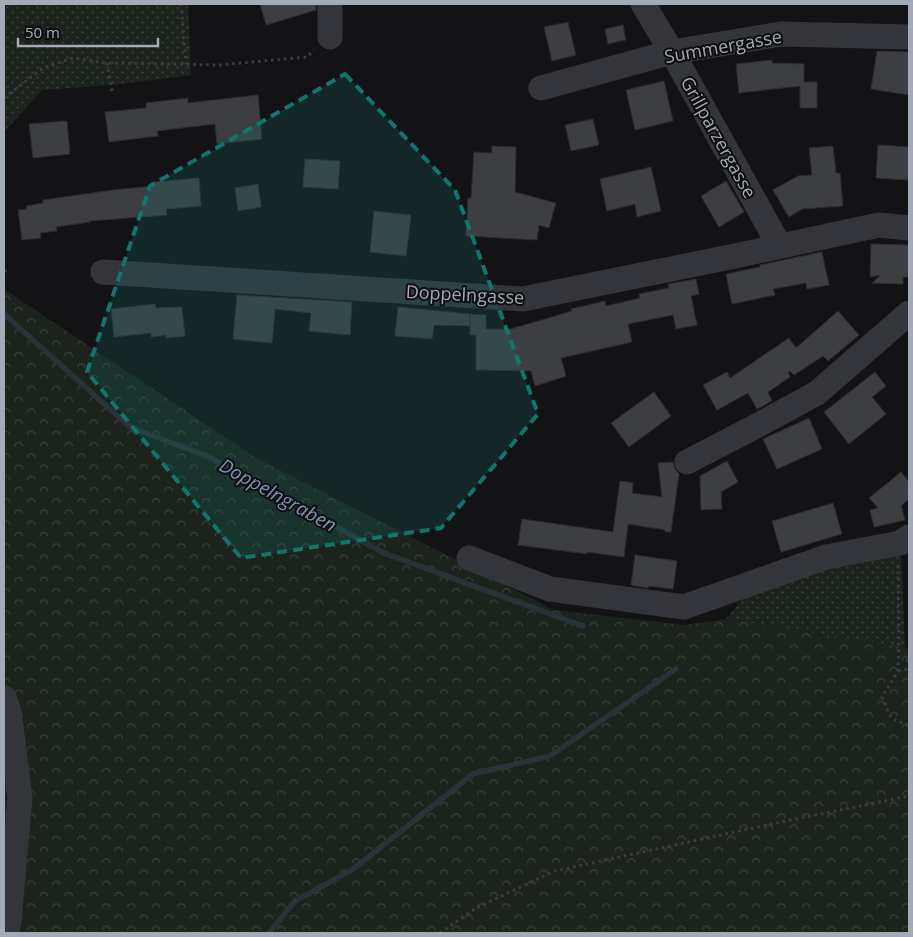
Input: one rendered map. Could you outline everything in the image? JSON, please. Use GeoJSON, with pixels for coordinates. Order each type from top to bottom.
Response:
{"type":"FeatureCollection","features":[{"type":"Feature","properties":{"kind":"street"},"geometry":{"type":"LineString","coordinates":[[330,4],[330,37]]}},
{"type":"Feature","properties":{"kind":"street","name":"Grillparzergasse"},"geometry":{"type":"LineString","coordinates":[[643,4],[672,52],[779,246]]}},
{"type":"Feature","properties":{"kind":"street","name":"Summergasse"},"geometry":{"type":"LineString","coordinates":[[541,88],[672,52],[781,34],[909,37]]}},
{"type":"Feature","properties":{"kind":"street","name":"Doppelngasse"},"geometry":{"type":"LineString","coordinates":[[103,272],[522,299],[879,225],[909,228]]}},
{"type":"Feature","properties":{"kind":"street"},"geometry":{"type":"LineString","coordinates":[[687,462],[817,393],[909,313]]}},
{"type":"Feature","properties":{"kind":"street"},"geometry":{"type":"LineString","coordinates":[[469,558],[550,589],[684,607],[826,557],[905,540]]}},
{"type":"Feature","properties":{"kind":"street"},"geometry":{"type":"LineString","coordinates":[[4,698],[9,711],[20,796],[9,922],[6,933]]}},
{"type":"Feature","properties":{"kind":"path"},"geometry":{"type":"LineString","coordinates":[[181,4],[186,64]]}},
{"type":"Feature","properties":{"kind":"path"},"geometry":{"type":"LineString","coordinates":[[4,98],[43,68],[73,58],[108,63],[219,65],[307,57],[330,37]]}},
{"type":"Feature","properties":{"kind":"path"},"geometry":{"type":"LineString","coordinates":[[108,63],[112,91]]}},
{"type":"Feature","properties":{"kind":"path"},"geometry":{"type":"LineString","coordinates":[[4,271],[10,271]]}},
{"type":"Feature","properties":{"kind":"path"},"geometry":{"type":"LineString","coordinates":[[905,540],[898,560],[898,671],[882,697],[891,718],[909,726]]}},
{"type":"Feature","properties":{"kind":"path"},"geometry":{"type":"LineString","coordinates":[[898,671],[909,669]]}},
{"type":"Feature","properties":{"kind":"path"},"geometry":{"type":"LineString","coordinates":[[440,933],[476,908],[555,871],[909,796]]}},
{"type":"Feature","properties":{"kind":"highlighted area"},"geometry":{"type":"Polygon","coordinates":[[[345,74],[455,190],[538,414],[441,528],[241,558],[87,372],[150,186],[345,74]]]}},
{"type":"Feature","properties":{"kind":"green space"},"geometry":{"type":"Polygon","coordinates":[[[4,4],[188,4],[191,75],[112,85],[42,90],[4,132],[4,4]]]}},
{"type":"Feature","properties":{"kind":"green space"},"geometry":{"type":"Polygon","coordinates":[[[4,289],[256,458],[554,610],[684,625],[726,619],[909,648],[909,933],[4,933],[4,289]]]}},
{"type":"Feature","properties":{"kind":"green space"},"geometry":{"type":"Polygon","coordinates":[[[901,555],[905,648],[726,619],[751,589],[823,565],[901,555]]]}},
{"type":"Feature","properties":{"kind":"building"},"geometry":{"type":"Polygon","coordinates":[[[260,4],[316,4],[316,10],[266,25],[260,4]]]}},
{"type":"Feature","properties":{"kind":"building"},"geometry":{"type":"Polygon","coordinates":[[[568,22],[576,55],[552,61],[544,27],[568,22]]]}},
{"type":"Feature","properties":{"kind":"building"},"geometry":{"type":"Polygon","coordinates":[[[623,25],[626,40],[608,44],[605,29],[623,25]]]}},
{"type":"Feature","properties":{"kind":"building"},"geometry":{"type":"Polygon","coordinates":[[[877,51],[909,52],[909,95],[871,89],[877,51]]]}},
{"type":"Feature","properties":{"kind":"building"},"geometry":{"type":"Polygon","coordinates":[[[772,60],[772,63],[804,64],[804,82],[817,82],[817,108],[800,108],[800,86],[739,93],[736,64],[772,60]]]}},
{"type":"Feature","properties":{"kind":"building"},"geometry":{"type":"Polygon","coordinates":[[[664,81],[673,121],[635,130],[626,90],[664,81]]]}},
{"type":"Feature","properties":{"kind":"building"},"geometry":{"type":"Polygon","coordinates":[[[258,95],[262,139],[217,144],[215,124],[157,131],[158,136],[109,142],[105,112],[146,108],[146,103],[188,98],[188,103],[258,95]]]}},
{"type":"Feature","properties":{"kind":"building"},"geometry":{"type":"Polygon","coordinates":[[[593,119],[599,145],[571,151],[565,125],[593,119]]]}},
{"type":"Feature","properties":{"kind":"building"},"geometry":{"type":"Polygon","coordinates":[[[67,121],[70,154],[33,158],[29,124],[67,121]]]}},
{"type":"Feature","properties":{"kind":"building"},"geometry":{"type":"Polygon","coordinates":[[[878,145],[909,147],[909,180],[876,178],[878,145]]]}},
{"type":"Feature","properties":{"kind":"building"},"geometry":{"type":"Polygon","coordinates":[[[492,146],[516,147],[515,192],[556,203],[549,228],[539,225],[537,240],[466,236],[468,198],[471,198],[474,152],[492,153],[492,146]]]}},
{"type":"Feature","properties":{"kind":"building"},"geometry":{"type":"Polygon","coordinates":[[[833,146],[836,173],[840,173],[843,206],[802,209],[789,217],[773,190],[798,176],[812,175],[809,148],[833,146]]]}},
{"type":"Feature","properties":{"kind":"building"},"geometry":{"type":"Polygon","coordinates":[[[305,159],[340,161],[338,189],[303,187],[305,159]]]}},
{"type":"Feature","properties":{"kind":"building"},"geometry":{"type":"Polygon","coordinates":[[[651,167],[661,211],[637,217],[635,204],[607,211],[600,179],[651,167]]]}},
{"type":"Feature","properties":{"kind":"building"},"geometry":{"type":"Polygon","coordinates":[[[199,178],[201,206],[166,209],[167,215],[90,221],[56,227],[57,231],[40,233],[41,238],[22,240],[18,210],[27,209],[26,206],[43,203],[43,200],[154,186],[154,182],[199,178]]]}},
{"type":"Feature","properties":{"kind":"building"},"geometry":{"type":"Polygon","coordinates":[[[726,181],[744,212],[719,227],[701,196],[726,181]]]}},
{"type":"Feature","properties":{"kind":"building"},"geometry":{"type":"Polygon","coordinates":[[[258,184],[261,207],[238,211],[235,188],[258,184]]]}},
{"type":"Feature","properties":{"kind":"building"},"geometry":{"type":"Polygon","coordinates":[[[374,211],[411,215],[406,256],[370,252],[374,211]]]}},
{"type":"Feature","properties":{"kind":"building"},"geometry":{"type":"Polygon","coordinates":[[[871,244],[909,245],[909,277],[903,277],[903,284],[872,283],[881,275],[870,277],[871,244]]]}},
{"type":"Feature","properties":{"kind":"building"},"geometry":{"type":"Polygon","coordinates":[[[822,252],[829,285],[807,289],[806,283],[773,289],[775,295],[732,304],[726,274],[822,252]]]}},
{"type":"Feature","properties":{"kind":"building"},"geometry":{"type":"Polygon","coordinates":[[[696,279],[699,294],[691,296],[697,325],[676,329],[673,315],[628,324],[632,342],[561,358],[566,376],[535,386],[531,371],[476,370],[476,335],[470,335],[470,314],[486,315],[486,329],[511,329],[572,311],[571,309],[605,301],[606,306],[640,298],[639,294],[669,288],[668,284],[696,279]]]}},
{"type":"Feature","properties":{"kind":"building"},"geometry":{"type":"Polygon","coordinates":[[[237,295],[352,302],[350,335],[309,331],[311,313],[275,309],[272,343],[233,339],[237,295]]]}},
{"type":"Feature","properties":{"kind":"building"},"geometry":{"type":"Polygon","coordinates":[[[155,304],[156,308],[182,307],[185,336],[166,338],[166,335],[151,337],[151,333],[114,337],[111,309],[155,304]]]}},
{"type":"Feature","properties":{"kind":"building"},"geometry":{"type":"Polygon","coordinates":[[[398,307],[470,314],[470,326],[434,325],[432,339],[395,336],[398,307]]]}},
{"type":"Feature","properties":{"kind":"building"},"geometry":{"type":"Polygon","coordinates":[[[838,311],[859,335],[828,361],[823,356],[794,375],[790,371],[788,372],[790,377],[768,392],[772,401],[757,409],[748,393],[717,410],[703,385],[727,372],[730,378],[789,338],[796,348],[838,311]]]}},
{"type":"Feature","properties":{"kind":"building"},"geometry":{"type":"Polygon","coordinates":[[[875,372],[886,386],[872,397],[886,414],[849,444],[824,412],[875,372]]]}},
{"type":"Feature","properties":{"kind":"building"},"geometry":{"type":"Polygon","coordinates":[[[654,392],[671,416],[629,447],[611,423],[654,392]]]}},
{"type":"Feature","properties":{"kind":"building"},"geometry":{"type":"Polygon","coordinates":[[[809,418],[822,449],[777,469],[763,439],[809,418]]]}},
{"type":"Feature","properties":{"kind":"building"},"geometry":{"type":"Polygon","coordinates":[[[727,461],[738,482],[721,492],[722,509],[701,510],[700,476],[727,461]]]}},
{"type":"Feature","properties":{"kind":"building"},"geometry":{"type":"Polygon","coordinates":[[[673,462],[679,474],[671,532],[628,524],[624,557],[518,545],[522,519],[613,532],[620,481],[633,483],[632,493],[662,497],[658,463],[673,462]]]}},
{"type":"Feature","properties":{"kind":"building"},"geometry":{"type":"Polygon","coordinates":[[[901,472],[909,482],[909,499],[901,506],[905,520],[874,527],[870,510],[878,508],[869,498],[901,472]]]}},
{"type":"Feature","properties":{"kind":"building"},"geometry":{"type":"Polygon","coordinates":[[[833,503],[842,534],[781,552],[772,521],[833,503]]]}},
{"type":"Feature","properties":{"kind":"building"},"geometry":{"type":"Polygon","coordinates":[[[635,555],[677,561],[673,589],[631,585],[635,555]]]}},
{"type":"Feature","properties":{"kind":"waterway","name":"Doppelngraben"},"geometry":{"type":"LineString","coordinates":[[4,314],[130,427],[209,457],[384,553],[583,626]]}},
{"type":"Feature","properties":{"kind":"waterway"},"geometry":{"type":"LineString","coordinates":[[269,933],[295,901],[352,870],[473,774],[550,756],[676,669]]}}]}
